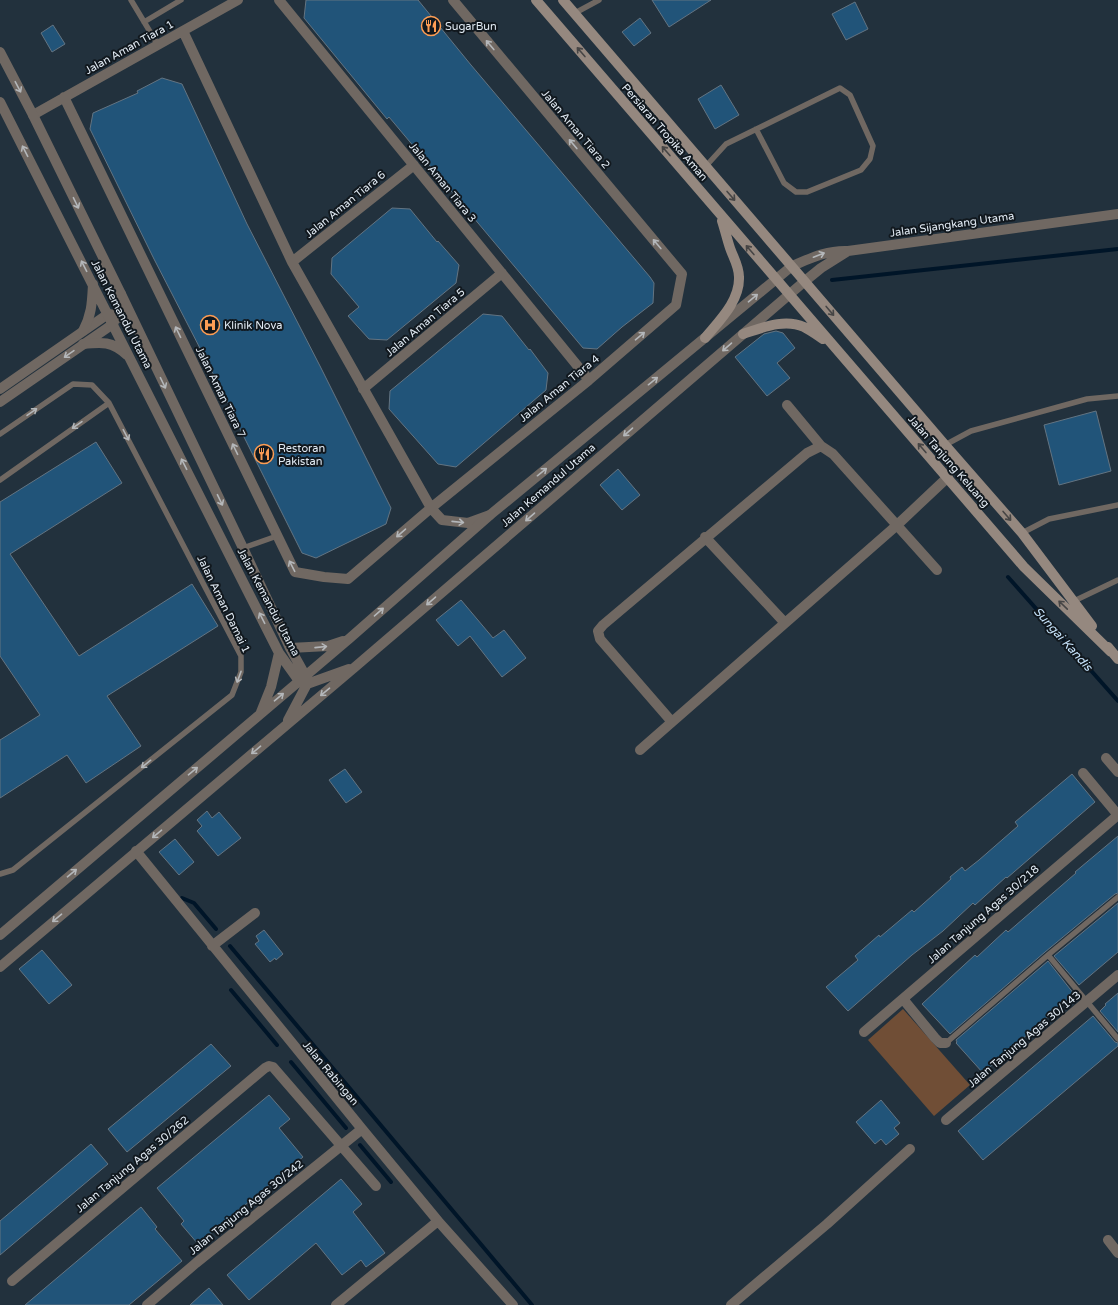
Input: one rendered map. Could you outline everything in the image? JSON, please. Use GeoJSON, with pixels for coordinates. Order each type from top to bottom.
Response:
{"type":"FeatureCollection","features":[{"type":"Feature","properties":{"kind":"main road","name":"Persiaran Tropika Aman"},"geometry":{"type":"LineString","coordinates":[[536,0],[776,280]]}},
{"type":"Feature","properties":{"kind":"main road","name":"Persiaran Tropika Aman"},"geometry":{"type":"LineString","coordinates":[[563,0],[792,266]]}},
{"type":"Feature","properties":{"kind":"main road"},"geometry":{"type":"LineString","coordinates":[[706,338],[731,306],[739,277],[736,260],[730,249],[721,216]]}},
{"type":"Feature","properties":{"kind":"main road","name":"Jalan Tanjung Keluang"},"geometry":{"type":"LineString","coordinates":[[792,266],[1022,533],[1115,656]]}},
{"type":"Feature","properties":{"kind":"main road","name":"Jalan Tanjung Keluang"},"geometry":{"type":"LineString","coordinates":[[776,280],[948,477],[1024,567],[1115,656]]}},
{"type":"Feature","properties":{"kind":"main road"},"geometry":{"type":"LineString","coordinates":[[743,334],[777,324],[791,323],[803,327],[831,344]]}},
{"type":"Feature","properties":{"kind":"street","name":"Jalan Aman Tiara 1"},"geometry":{"type":"LineString","coordinates":[[33,115],[238,0]]}},
{"type":"Feature","properties":{"kind":"street","name":"Jalan Aman Tiara 3"},"geometry":{"type":"LineString","coordinates":[[279,0],[589,380]]}},
{"type":"Feature","properties":{"kind":"street","name":"Jalan Aman Tiara 2"},"geometry":{"type":"LineString","coordinates":[[453,0],[682,274]]}},
{"type":"Feature","properties":{"kind":"street"},"geometry":{"type":"LineString","coordinates":[[183,30],[292,262],[430,508],[442,520],[468,523],[490,515]]}},
{"type":"Feature","properties":{"kind":"street","name":"Jalan Kemandul Utama"},"geometry":{"type":"LineString","coordinates":[[0,52],[33,115],[243,548],[304,680]]}},
{"type":"Feature","properties":{"kind":"street","name":"Jalan Aman Tiara 7"},"geometry":{"type":"LineString","coordinates":[[64,97],[295,572],[324,577],[348,578],[430,508]]}},
{"type":"Feature","properties":{"kind":"street","name":"Jalan Kemandul Utama"},"geometry":{"type":"LineString","coordinates":[[0,102],[93,284],[113,318],[130,357],[279,653],[304,680]]}},
{"type":"Feature","properties":{"kind":"street","name":"Jalan Aman Tiara 6"},"geometry":{"type":"LineString","coordinates":[[292,262],[414,165]]}},
{"type":"Feature","properties":{"kind":"street","name":"Jalan Sijangkang Utama"},"geometry":{"type":"LineString","coordinates":[[792,266],[823,253],[836,250],[848,251],[1118,214]]}},
{"type":"Feature","properties":{"kind":"street","name":"Jalan Kemandul Utama"},"geometry":{"type":"LineString","coordinates":[[304,680],[355,667],[820,268],[848,251]]}},
{"type":"Feature","properties":{"kind":"street","name":"Jalan Kemandul Utama"},"geometry":{"type":"LineString","coordinates":[[0,935],[260,714],[304,680],[490,515],[792,266]]}},
{"type":"Feature","properties":{"kind":"street","name":"Jalan Aman Tiara 5"},"geometry":{"type":"LineString","coordinates":[[363,389],[502,274]]}},
{"type":"Feature","properties":{"kind":"street","name":"Jalan Aman Tiara 4"},"geometry":{"type":"LineString","coordinates":[[430,508],[589,380],[676,305],[682,274]]}},
{"type":"Feature","properties":{"kind":"street"},"geometry":{"type":"LineString","coordinates":[[83,331],[89,320],[91,312],[93,284]]}},
{"type":"Feature","properties":{"kind":"street"},"geometry":{"type":"LineString","coordinates":[[0,402],[83,344],[113,318],[120,294]]}},
{"type":"Feature","properties":{"kind":"street"},"geometry":{"type":"LineString","coordinates":[[0,389],[83,331],[113,318],[136,327]]}},
{"type":"Feature","properties":{"kind":"street"},"geometry":{"type":"LineString","coordinates":[[83,344],[98,342],[108,343],[118,347],[130,357]]}},
{"type":"Feature","properties":{"kind":"street"},"geometry":{"type":"LineString","coordinates":[[787,405],[821,446],[832,454],[937,570]]}},
{"type":"Feature","properties":{"kind":"street"},"geometry":{"type":"LineString","coordinates":[[672,722],[600,639],[598,631],[603,625],[705,537],[807,452],[821,446]]}},
{"type":"Feature","properties":{"kind":"street"},"geometry":{"type":"LineString","coordinates":[[640,750],[896,526],[948,477]]}},
{"type":"Feature","properties":{"kind":"street"},"geometry":{"type":"LineString","coordinates":[[705,537],[785,623]]}},
{"type":"Feature","properties":{"kind":"street"},"geometry":{"type":"LineString","coordinates":[[290,648],[328,646],[350,638]]}},
{"type":"Feature","properties":{"kind":"street"},"geometry":{"type":"LineString","coordinates":[[260,714],[271,687],[279,653]]}},
{"type":"Feature","properties":{"kind":"street"},"geometry":{"type":"LineString","coordinates":[[0,967],[355,667]]}},
{"type":"Feature","properties":{"kind":"street"},"geometry":{"type":"LineString","coordinates":[[286,725],[304,680]]}},
{"type":"Feature","properties":{"kind":"street"},"geometry":{"type":"LineString","coordinates":[[1106,758],[1118,772]]}},
{"type":"Feature","properties":{"kind":"street"},"geometry":{"type":"LineString","coordinates":[[1083,773],[1118,815]]}},
{"type":"Feature","properties":{"kind":"street","name":"Jalan Tanjung Agas 30/218"},"geometry":{"type":"LineString","coordinates":[[864,1032],[1118,815]]}},
{"type":"Feature","properties":{"kind":"street","name":"Jalan Rabingan"},"geometry":{"type":"LineString","coordinates":[[136,851],[438,1221],[513,1305]]}},
{"type":"Feature","properties":{"kind":"street"},"geometry":{"type":"LineString","coordinates":[[212,946],[255,913]]}},
{"type":"Feature","properties":{"kind":"street","name":"Jalan Tanjung Agas 30/143"},"geometry":{"type":"LineString","coordinates":[[946,1120],[1118,975]]}},
{"type":"Feature","properties":{"kind":"street"},"geometry":{"type":"LineString","coordinates":[[903,999],[935,1038],[940,1043],[946,1043]]}},
{"type":"Feature","properties":{"kind":"street","name":"Jalan Tanjung Agas 30/262"},"geometry":{"type":"LineString","coordinates":[[12,1281],[269,1066],[273,1067],[341,1146]]}},
{"type":"Feature","properties":{"kind":"street","name":"Jalan Tanjung Agas 30/242"},"geometry":{"type":"LineString","coordinates":[[147,1305],[196,1262],[362,1129]]}},
{"type":"Feature","properties":{"kind":"street"},"geometry":{"type":"LineString","coordinates":[[341,1146],[376,1186]]}},
{"type":"Feature","properties":{"kind":"street"},"geometry":{"type":"LineString","coordinates":[[731,1305],[827,1224],[910,1149]]}},
{"type":"Feature","properties":{"kind":"street"},"geometry":{"type":"LineString","coordinates":[[336,1305],[438,1221]]}},
{"type":"Feature","properties":{"kind":"street"},"geometry":{"type":"LineString","coordinates":[[1108,1240],[1118,1253]]}},
{"type":"Feature","properties":{"kind":"lane"},"geometry":{"type":"LineString","coordinates":[[131,0],[158,45]]}},
{"type":"Feature","properties":{"kind":"lane"},"geometry":{"type":"LineString","coordinates":[[144,22],[182,0]]}},
{"type":"Feature","properties":{"kind":"lane"},"geometry":{"type":"LineString","coordinates":[[575,13],[599,0]]}},
{"type":"Feature","properties":{"kind":"lane"},"geometry":{"type":"LineString","coordinates":[[706,166],[726,144],[756,129],[840,88],[850,95],[873,146],[870,159],[860,170],[807,192],[796,192],[784,182],[756,129]]}},
{"type":"Feature","properties":{"kind":"lane","name":"Jalan Aman Damai 1"},"geometry":{"type":"LineString","coordinates":[[0,434],[73,384],[92,385],[109,403],[241,656],[241,672],[232,695],[13,870],[0,874]]}},
{"type":"Feature","properties":{"kind":"lane"},"geometry":{"type":"LineString","coordinates":[[945,445],[971,431],[1087,400],[1118,396]]}},
{"type":"Feature","properties":{"kind":"lane"},"geometry":{"type":"LineString","coordinates":[[0,480],[109,403]]}},
{"type":"Feature","properties":{"kind":"lane"},"geometry":{"type":"LineString","coordinates":[[1022,533],[1050,519],[1118,505]]}},
{"type":"Feature","properties":{"kind":"lane"},"geometry":{"type":"LineString","coordinates":[[243,548],[266,542],[277,536]]}},
{"type":"Feature","properties":{"kind":"lane"},"geometry":{"type":"LineString","coordinates":[[1074,601],[1118,580]]}},
{"type":"Feature","properties":{"kind":"lane"},"geometry":{"type":"LineString","coordinates":[[946,1043],[1118,897]]}},
{"type":"Feature","properties":{"kind":"lane"},"geometry":{"type":"LineString","coordinates":[[1048,955],[1118,1039]]}},
{"type":"Feature","properties":{"kind":"shaded area"},"geometry":{"type":"Polygon","coordinates":[[[903,1009],[970,1085],[934,1116],[868,1040],[903,1009]]]}},
{"type":"Feature","properties":{"kind":"building"},"geometry":{"type":"Polygon","coordinates":[[[306,0],[418,0],[650,277],[654,283],[653,303],[597,349],[583,348],[389,117],[387,119],[304,18],[306,0]]]}},
{"type":"Feature","properties":{"kind":"building"},"geometry":{"type":"Polygon","coordinates":[[[652,0],[711,0],[669,27],[652,0]]]}},
{"type":"Feature","properties":{"kind":"building"},"geometry":{"type":"Polygon","coordinates":[[[855,2],[868,29],[846,40],[832,14],[855,2]]]}},
{"type":"Feature","properties":{"kind":"building"},"geometry":{"type":"Polygon","coordinates":[[[640,18],[651,33],[634,46],[622,32],[640,18]]]}},
{"type":"Feature","properties":{"kind":"building"},"geometry":{"type":"Polygon","coordinates":[[[53,25],[65,44],[52,52],[41,33],[53,25]]]}},
{"type":"Feature","properties":{"kind":"building"},"geometry":{"type":"Polygon","coordinates":[[[162,78],[182,84],[247,224],[391,508],[386,524],[316,558],[302,553],[236,421],[237,420],[154,259],[90,129],[93,113],[138,93],[137,91],[162,78]]]}},
{"type":"Feature","properties":{"kind":"building"},"geometry":{"type":"Polygon","coordinates":[[[721,85],[739,115],[715,129],[698,99],[721,85]]]}},
{"type":"Feature","properties":{"kind":"building"},"geometry":{"type":"Polygon","coordinates":[[[392,208],[410,209],[437,242],[438,241],[459,265],[456,283],[387,340],[369,339],[348,316],[359,307],[331,274],[332,258],[392,208]]]}},
{"type":"Feature","properties":{"kind":"building"},"geometry":{"type":"Polygon","coordinates":[[[483,314],[502,316],[529,350],[530,349],[548,373],[546,390],[456,467],[438,464],[389,409],[390,391],[483,314]]]}},
{"type":"Feature","properties":{"kind":"building"},"geometry":{"type":"Polygon","coordinates":[[[776,331],[783,333],[795,348],[777,363],[790,378],[767,396],[735,357],[764,334],[776,331]]]}},
{"type":"Feature","properties":{"kind":"building"},"geometry":{"type":"Polygon","coordinates":[[[1096,411],[1111,471],[1059,485],[1044,425],[1096,411]]]}},
{"type":"Feature","properties":{"kind":"building"},"geometry":{"type":"Polygon","coordinates":[[[96,442],[122,483],[10,554],[79,656],[192,584],[218,626],[107,696],[141,746],[86,783],[67,755],[0,798],[0,740],[40,715],[0,656],[0,502],[96,442]]]}},
{"type":"Feature","properties":{"kind":"building"},"geometry":{"type":"Polygon","coordinates":[[[618,469],[640,495],[622,510],[600,485],[618,469]]]}},
{"type":"Feature","properties":{"kind":"building"},"geometry":{"type":"Polygon","coordinates":[[[461,600],[493,638],[504,630],[526,658],[502,677],[470,636],[458,646],[436,620],[461,600]]]}},
{"type":"Feature","properties":{"kind":"building"},"geometry":{"type":"Polygon","coordinates":[[[345,769],[362,792],[346,803],[329,780],[345,769]]]}},
{"type":"Feature","properties":{"kind":"building"},"geometry":{"type":"Polygon","coordinates":[[[1072,774],[1095,802],[975,905],[973,903],[943,931],[912,955],[848,1011],[826,987],[858,960],[855,956],[879,935],[880,937],[912,910],[914,912],[951,879],[950,877],[962,867],[965,871],[979,860],[1018,826],[1015,822],[1072,774]]]}},
{"type":"Feature","properties":{"kind":"building"},"geometry":{"type":"Polygon","coordinates":[[[207,811],[212,818],[219,812],[241,838],[218,856],[197,831],[202,826],[197,820],[207,811]]]}},
{"type":"Feature","properties":{"kind":"building"},"geometry":{"type":"Polygon","coordinates":[[[1118,836],[1118,893],[1045,952],[950,1034],[922,1004],[975,955],[977,957],[1006,930],[1008,932],[1118,836]]]}},
{"type":"Feature","properties":{"kind":"building"},"geometry":{"type":"Polygon","coordinates":[[[175,839],[194,862],[179,875],[159,852],[175,839]]]}},
{"type":"Feature","properties":{"kind":"building"},"geometry":{"type":"Polygon","coordinates":[[[1118,903],[1118,952],[1079,985],[1054,956],[1118,903]]]}},
{"type":"Feature","properties":{"kind":"building"},"geometry":{"type":"Polygon","coordinates":[[[264,930],[283,954],[276,960],[275,958],[270,962],[255,944],[259,941],[256,936],[264,930]]]}},
{"type":"Feature","properties":{"kind":"building"},"geometry":{"type":"Polygon","coordinates":[[[42,950],[72,985],[49,1004],[19,969],[42,950]]]}},
{"type":"Feature","properties":{"kind":"building"},"geometry":{"type":"Polygon","coordinates":[[[1048,961],[1074,994],[983,1073],[956,1043],[956,1040],[1048,961]]]}},
{"type":"Feature","properties":{"kind":"building"},"geometry":{"type":"Polygon","coordinates":[[[1118,993],[1118,1032],[1100,1011],[1106,1005],[1105,1004],[1118,993]]]}},
{"type":"Feature","properties":{"kind":"building"},"geometry":{"type":"Polygon","coordinates":[[[1093,1016],[1115,1042],[1118,1043],[1118,1046],[983,1160],[958,1131],[1093,1016]]]}},
{"type":"Feature","properties":{"kind":"building"},"geometry":{"type":"Polygon","coordinates":[[[211,1044],[231,1066],[127,1152],[108,1129],[211,1044]]]}},
{"type":"Feature","properties":{"kind":"building"},"geometry":{"type":"Polygon","coordinates":[[[269,1095],[290,1119],[279,1128],[303,1157],[198,1244],[181,1224],[184,1221],[157,1188],[269,1095]]]}},
{"type":"Feature","properties":{"kind":"building"},"geometry":{"type":"Polygon","coordinates":[[[881,1100],[900,1123],[894,1128],[899,1134],[886,1145],[881,1139],[875,1144],[856,1122],[881,1100]]]}},
{"type":"Feature","properties":{"kind":"building"},"geometry":{"type":"Polygon","coordinates":[[[91,1144],[108,1164],[0,1255],[0,1221],[91,1144]]]}},
{"type":"Feature","properties":{"kind":"building"},"geometry":{"type":"Polygon","coordinates":[[[341,1179],[362,1204],[353,1212],[385,1253],[366,1267],[361,1260],[342,1275],[316,1243],[249,1300],[227,1275],[341,1179]]]}},
{"type":"Feature","properties":{"kind":"building"},"geometry":{"type":"Polygon","coordinates":[[[141,1207],[157,1227],[155,1229],[182,1261],[129,1305],[25,1305],[141,1207]]]}},
{"type":"Feature","properties":{"kind":"building"},"geometry":{"type":"Polygon","coordinates":[[[209,1288],[223,1305],[190,1305],[203,1293],[209,1288]]]}},
{"type":"Feature","properties":{"kind":"waterway"},"geometry":{"type":"LineString","coordinates":[[832,280],[1118,249]]}},
{"type":"Feature","properties":{"kind":"waterway","name":"Sungai Kandis"},"geometry":{"type":"LineString","coordinates":[[1008,577],[1118,701]]}},
{"type":"Feature","properties":{"kind":"waterway"},"geometry":{"type":"LineString","coordinates":[[182,898],[194,903],[216,929]]}},
{"type":"Feature","properties":{"kind":"waterway"},"geometry":{"type":"LineString","coordinates":[[230,946],[532,1305]]}},
{"type":"Feature","properties":{"kind":"waterway"},"geometry":{"type":"LineString","coordinates":[[231,990],[277,1045]]}},
{"type":"Feature","properties":{"kind":"waterway"},"geometry":{"type":"LineString","coordinates":[[291,1062],[346,1128]]}},
{"type":"Feature","properties":{"kind":"waterway"},"geometry":{"type":"LineString","coordinates":[[360,1145],[391,1182]]}},
{"type":"Feature","properties":{"kind":"place","name":"SugarBun"},"geometry":{"type":"Point","coordinates":[431,26]}},
{"type":"Feature","properties":{"kind":"place","name":"Klinik Nova"},"geometry":{"type":"Point","coordinates":[210,325]}},
{"type":"Feature","properties":{"kind":"place","name":"Restoran Pakistan"},"geometry":{"type":"Point","coordinates":[264,454]}}]}
